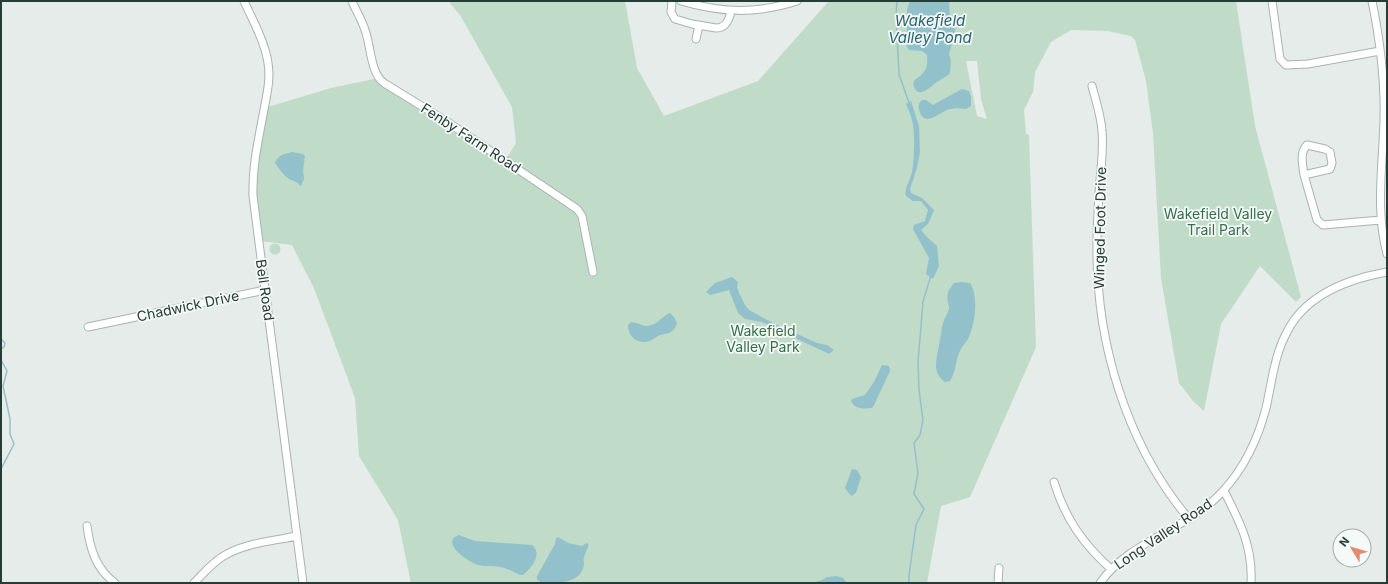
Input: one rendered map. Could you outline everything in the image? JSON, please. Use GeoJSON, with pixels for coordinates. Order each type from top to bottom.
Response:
{"type":"FeatureCollection","features":[{"type":"Feature","properties":{"kind":"street","name":"Bell Road"},"geometry":{"type":"LineString","coordinates":[[244,1],[261,40],[269,65],[266,98],[253,167],[252,180],[254,216],[303,583]]}},
{"type":"Feature","properties":{"kind":"street","name":"Fenby Farm Road"},"geometry":{"type":"LineString","coordinates":[[352,1],[366,31],[371,57],[379,78],[384,83],[446,121],[577,210],[582,216],[593,272]]}},
{"type":"Feature","properties":{"kind":"street"},"geometry":{"type":"LineString","coordinates":[[672,1],[670,9],[673,17],[680,21],[716,28],[723,27],[727,23],[731,11]]}},
{"type":"Feature","properties":{"kind":"street"},"geometry":{"type":"LineString","coordinates":[[681,1],[731,11],[770,8],[797,1]]}},
{"type":"Feature","properties":{"kind":"street"},"geometry":{"type":"LineString","coordinates":[[755,1],[755,9]]}},
{"type":"Feature","properties":{"kind":"street"},"geometry":{"type":"LineString","coordinates":[[1272,1],[1280,59],[1286,65],[1308,64],[1380,51]]}},
{"type":"Feature","properties":{"kind":"street"},"geometry":{"type":"LineString","coordinates":[[1372,1],[1384,81],[1384,130],[1380,187],[1383,240],[1387,254]]}},
{"type":"Feature","properties":{"kind":"street"},"geometry":{"type":"LineString","coordinates":[[696,39],[699,25]]}},
{"type":"Feature","properties":{"kind":"street","name":"Winged Foot Drive"},"geometry":{"type":"LineString","coordinates":[[1092,86],[1100,120],[1102,139],[1097,265],[1099,303],[1107,347],[1118,385],[1134,430],[1162,482],[1175,502],[1189,519]]}},
{"type":"Feature","properties":{"kind":"street"},"geometry":{"type":"LineString","coordinates":[[1304,175],[1330,169],[1332,163],[1330,152],[1325,148],[1306,145],[1302,156],[1304,175],[1317,220],[1323,225],[1381,220]]}},
{"type":"Feature","properties":{"kind":"street","name":"Long Valley Road"},"geometry":{"type":"LineString","coordinates":[[1100,583],[1111,569],[1135,550],[1189,519],[1215,500],[1224,491],[1246,459],[1257,437],[1266,408],[1277,356],[1287,331],[1293,322],[1310,304],[1338,286],[1366,276],[1387,272]]}},
{"type":"Feature","properties":{"kind":"street","name":"Chadwick Drive"},"geometry":{"type":"LineString","coordinates":[[88,327],[265,290]]}},
{"type":"Feature","properties":{"kind":"street"},"geometry":{"type":"LineString","coordinates":[[1054,482],[1060,499],[1077,531],[1093,553],[1111,569]]}},
{"type":"Feature","properties":{"kind":"street"},"geometry":{"type":"LineString","coordinates":[[1224,491],[1237,515],[1247,543],[1250,556],[1251,583]]}},
{"type":"Feature","properties":{"kind":"street"},"geometry":{"type":"LineString","coordinates":[[87,526],[89,541],[95,558],[100,568],[115,583]]}},
{"type":"Feature","properties":{"kind":"street"},"geometry":{"type":"LineString","coordinates":[[194,583],[212,565],[228,554],[247,547],[297,536]]}},
{"type":"Feature","properties":{"kind":"street"},"geometry":{"type":"LineString","coordinates":[[998,583],[999,568]]}},
{"type":"Feature","properties":{"kind":"green space","name":"Wakefield Valley Park"},"geometry":{"type":"Polygon","coordinates":[[[448,1],[625,1],[637,68],[664,116],[758,81],[829,1],[1236,1],[1255,126],[1301,297],[1296,302],[1260,266],[1221,324],[1204,411],[1193,401],[1179,383],[1161,278],[1153,133],[1146,81],[1135,40],[1131,36],[1107,31],[1071,30],[1051,42],[1035,72],[1033,92],[1024,110],[1026,134],[1029,135],[1036,347],[970,497],[941,506],[927,583],[411,583],[398,520],[359,456],[355,398],[314,288],[292,245],[261,241],[255,192],[256,169],[268,107],[331,88],[374,79],[439,123],[504,163],[516,143],[512,107],[460,15],[448,1]],[[966,61],[977,116],[987,119],[981,99],[977,61],[966,61]]]}},
{"type":"Feature","properties":{"kind":"green space"},"geometry":{"type":"Polygon","coordinates":[[[275,243],[279,245],[281,249],[279,253],[275,255],[271,253],[269,249],[271,245],[275,243]]]}},
{"type":"Feature","properties":{"kind":"water","name":"Wakefield Valley Pond"},"geometry":{"type":"Polygon","coordinates":[[[910,1],[949,1],[950,17],[955,29],[949,54],[951,60],[950,73],[922,92],[916,91],[913,83],[925,70],[927,65],[927,55],[922,51],[909,50],[904,42],[907,30],[907,10],[910,1]]]}},
{"type":"Feature","properties":{"kind":"water"},"geometry":{"type":"Polygon","coordinates":[[[962,89],[969,91],[971,106],[966,109],[956,108],[947,110],[927,119],[921,115],[919,103],[922,100],[926,100],[933,105],[962,89]]]}},
{"type":"Feature","properties":{"kind":"water"},"geometry":{"type":"Polygon","coordinates":[[[911,101],[919,126],[920,152],[917,168],[910,189],[911,193],[922,198],[934,210],[928,224],[921,230],[937,246],[939,266],[933,279],[926,274],[929,258],[913,229],[914,225],[925,221],[928,210],[921,201],[913,201],[906,196],[906,187],[912,172],[914,155],[913,125],[906,104],[911,101]]]}},
{"type":"Feature","properties":{"kind":"water"},"geometry":{"type":"Polygon","coordinates":[[[292,152],[303,154],[305,156],[303,171],[304,179],[301,186],[289,179],[275,163],[276,160],[284,154],[292,152]]]}},
{"type":"Feature","properties":{"kind":"water"},"geometry":{"type":"Polygon","coordinates":[[[732,277],[738,282],[737,287],[739,293],[749,310],[773,323],[817,343],[827,345],[834,350],[829,354],[762,322],[745,319],[738,313],[729,290],[710,295],[706,292],[715,283],[732,277]]]}},
{"type":"Feature","properties":{"kind":"water"},"geometry":{"type":"Polygon","coordinates":[[[954,283],[970,283],[973,289],[975,311],[973,326],[968,339],[959,353],[954,373],[950,381],[945,382],[936,370],[937,355],[944,319],[949,309],[947,297],[948,293],[954,283]]]}},
{"type":"Feature","properties":{"kind":"water"},"geometry":{"type":"Polygon","coordinates":[[[670,313],[677,323],[671,332],[660,335],[652,340],[642,342],[635,340],[629,332],[628,325],[631,322],[650,326],[670,313]]]}},
{"type":"Feature","properties":{"kind":"water"},"geometry":{"type":"Polygon","coordinates":[[[882,365],[889,366],[890,371],[872,408],[854,406],[851,401],[852,399],[865,395],[874,382],[882,365]]]}},
{"type":"Feature","properties":{"kind":"water"},"geometry":{"type":"Polygon","coordinates":[[[852,469],[857,470],[861,477],[856,493],[851,496],[845,488],[852,469]]]}},
{"type":"Feature","properties":{"kind":"water"},"geometry":{"type":"Polygon","coordinates":[[[459,535],[475,541],[532,545],[536,552],[535,560],[523,575],[508,569],[478,565],[457,552],[452,542],[454,538],[459,535]]]}},
{"type":"Feature","properties":{"kind":"water"},"geometry":{"type":"Polygon","coordinates":[[[558,537],[568,543],[582,546],[588,543],[582,571],[574,579],[568,581],[541,583],[537,579],[537,576],[555,544],[556,538],[558,537]]]}},
{"type":"Feature","properties":{"kind":"water"},"geometry":{"type":"Polygon","coordinates":[[[836,576],[843,578],[847,583],[812,583],[827,577],[836,576]]]}},
{"type":"Feature","properties":{"kind":"waterway"},"geometry":{"type":"LineString","coordinates":[[897,1],[896,15],[899,74],[909,103]]}},
{"type":"Feature","properties":{"kind":"waterway"},"geometry":{"type":"LineString","coordinates":[[909,583],[916,525],[924,509],[914,494],[918,473],[914,443],[920,435],[923,420],[919,390],[918,362],[923,302],[931,275]]}},
{"type":"Feature","properties":{"kind":"waterway"},"geometry":{"type":"LineString","coordinates":[[1,339],[5,343],[4,347],[1,349]]}},
{"type":"Feature","properties":{"kind":"waterway"},"geometry":{"type":"LineString","coordinates":[[1,360],[7,371],[3,386],[10,419],[10,434],[14,444],[1,469]]}},
{"type":"Feature","properties":{"kind":"park label","name":"Wakefield Valley Trail Park"},"geometry":{"type":"Point","coordinates":[1218,222]}}]}
